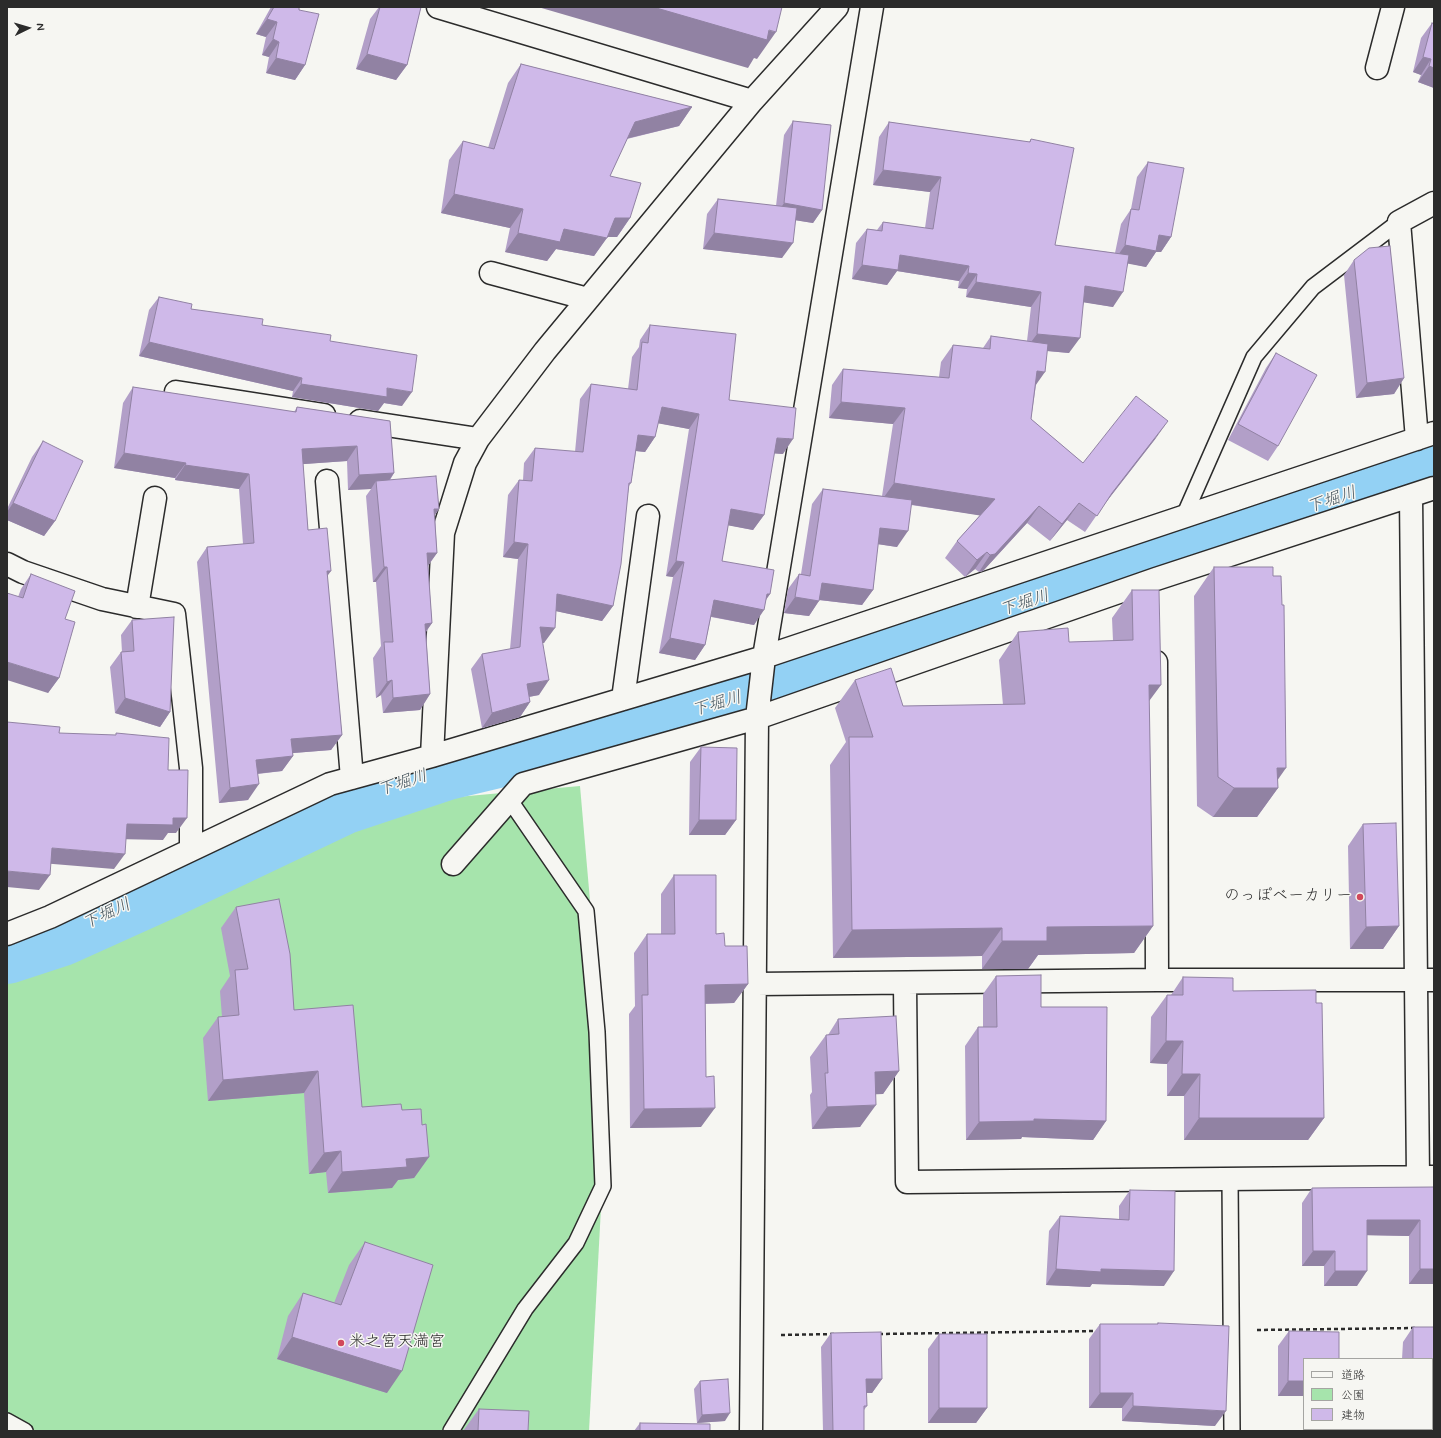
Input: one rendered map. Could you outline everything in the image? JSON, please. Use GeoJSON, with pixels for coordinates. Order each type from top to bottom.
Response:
{"type":"FeatureCollection","features":[{"type":"Feature","properties":{"kind":"street"},"geometry":{"type":"LineString","coordinates":[[438,7],[752,101]]}},
{"type":"Feature","properties":{"kind":"street"},"geometry":{"type":"LineString","coordinates":[[432,756],[443,533],[465,462],[478,439],[545,351],[752,101],[837,7]]}},
{"type":"Feature","properties":{"kind":"street"},"geometry":{"type":"LineString","coordinates":[[752,1431],[751,1335],[756,984],[757,716],[764,658],[872,7]]}},
{"type":"Feature","properties":{"kind":"street"},"geometry":{"type":"LineString","coordinates":[[1377,68],[1393,7]]}},
{"type":"Feature","properties":{"kind":"street"},"geometry":{"type":"LineString","coordinates":[[7,934],[50,917],[330,784],[432,756],[764,658],[1426,436],[1399,222],[1434,203]]}},
{"type":"Feature","properties":{"kind":"street"},"geometry":{"type":"LineString","coordinates":[[491,273],[588,299]]}},
{"type":"Feature","properties":{"kind":"street"},"geometry":{"type":"LineString","coordinates":[[176,392],[478,439]]}},
{"type":"Feature","properties":{"kind":"street"},"geometry":{"type":"LineString","coordinates":[[327,480],[352,778]]}},
{"type":"Feature","properties":{"kind":"street"},"geometry":{"type":"LineString","coordinates":[[453,864],[523,784],[757,716],[1156,579],[1434,488]]}},
{"type":"Feature","properties":{"kind":"street"},"geometry":{"type":"LineString","coordinates":[[905,984],[907,1182],[1426,1177],[1425,980],[1411,496]]}},
{"type":"Feature","properties":{"kind":"street"},"geometry":{"type":"LineString","coordinates":[[137,607],[155,498]]}},
{"type":"Feature","properties":{"kind":"street"},"geometry":{"type":"LineString","coordinates":[[623,699],[648,516]]}},
{"type":"Feature","properties":{"kind":"street"},"geometry":{"type":"LineString","coordinates":[[7,564],[23,572],[102,599],[174,614],[191,768],[191,850]]}},
{"type":"Feature","properties":{"kind":"street"},"geometry":{"type":"LineString","coordinates":[[1156,579],[1156,602]]}},
{"type":"Feature","properties":{"kind":"street"},"geometry":{"type":"LineString","coordinates":[[1156,642],[1157,980]]}},
{"type":"Feature","properties":{"kind":"street"},"geometry":{"type":"LineString","coordinates":[[756,984],[905,984],[1157,980],[1425,980]]}},
{"type":"Feature","properties":{"kind":"lane"},"geometry":{"type":"LineString","coordinates":[[1184,516],[1254,357],[1313,288],[1399,222]]}},
{"type":"Feature","properties":{"kind":"lane"},"geometry":{"type":"LineString","coordinates":[[451,1431],[525,1309],[576,1243],[603,1186],[597,1032],[586,910],[509,799]]}},
{"type":"Feature","properties":{"kind":"lane"},"geometry":{"type":"LineString","coordinates":[[1230,1179],[1232,1431]]}},
{"type":"Feature","properties":{"kind":"lane"},"geometry":{"type":"LineString","coordinates":[[7,1421],[24,1431]]}},
{"type":"Feature","properties":{"kind":"path"},"geometry":{"type":"LineString","coordinates":[[1232,1330],[1418,1328]]}},
{"type":"Feature","properties":{"kind":"path"},"geometry":{"type":"LineString","coordinates":[[877,1334],[1106,1331]]}},
{"type":"Feature","properties":{"kind":"path"},"geometry":{"type":"LineString","coordinates":[[751,1335],[838,1334]]}},
{"type":"Feature","properties":{"kind":"green space"},"geometry":{"type":"Polygon","coordinates":[[[580,786],[607,1096],[589,1431],[7,1431],[7,960],[401,802],[580,786]]]}},
{"type":"Feature","properties":{"kind":"building"},"geometry":{"type":"Polygon","coordinates":[[[274,7],[299,7],[299,10],[319,14],[305,65],[276,58],[279,42],[273,39],[277,22],[267,19],[274,7]]]}},
{"type":"Feature","properties":{"kind":"building"},"geometry":{"type":"Polygon","coordinates":[[[380,7],[421,7],[407,65],[367,54],[380,7]]]}},
{"type":"Feature","properties":{"kind":"building"},"geometry":{"type":"Polygon","coordinates":[[[653,7],[782,7],[776,32],[769,30],[767,40],[653,7]]]}},
{"type":"Feature","properties":{"kind":"building"},"geometry":{"type":"Polygon","coordinates":[[[1432,23],[1434,24],[1434,68],[1429,66],[1431,59],[1423,57],[1432,23]]]}},
{"type":"Feature","properties":{"kind":"building"},"geometry":{"type":"Polygon","coordinates":[[[521,64],[692,107],[635,122],[610,176],[641,183],[630,218],[615,218],[607,238],[564,229],[560,242],[518,233],[523,209],[454,194],[463,141],[494,149],[521,64]]]}},
{"type":"Feature","properties":{"kind":"building"},"geometry":{"type":"Polygon","coordinates":[[[793,121],[831,125],[822,210],[784,203],[793,121]]]}},
{"type":"Feature","properties":{"kind":"building"},"geometry":{"type":"Polygon","coordinates":[[[889,122],[1030,142],[1031,139],[1074,148],[1055,245],[1129,255],[1123,292],[1085,286],[1080,338],[1037,334],[1041,292],[976,282],[977,274],[968,273],[969,266],[900,255],[898,270],[862,265],[867,229],[882,231],[883,222],[933,229],[941,177],[883,170],[889,122]]]}},
{"type":"Feature","properties":{"kind":"building"},"geometry":{"type":"Polygon","coordinates":[[[1148,162],[1184,168],[1171,237],[1159,235],[1156,251],[1125,245],[1131,209],[1139,210],[1148,162]]]}},
{"type":"Feature","properties":{"kind":"building"},"geometry":{"type":"Polygon","coordinates":[[[718,199],[797,208],[793,243],[714,233],[718,199]]]}},
{"type":"Feature","properties":{"kind":"building"},"geometry":{"type":"Polygon","coordinates":[[[1390,246],[1404,378],[1367,383],[1354,260],[1369,248],[1390,246]]]}},
{"type":"Feature","properties":{"kind":"building"},"geometry":{"type":"Polygon","coordinates":[[[159,297],[192,304],[191,309],[263,319],[262,325],[331,335],[330,341],[417,355],[412,392],[387,388],[387,397],[301,384],[302,378],[149,342],[159,297]]]}},
{"type":"Feature","properties":{"kind":"building"},"geometry":{"type":"Polygon","coordinates":[[[650,325],[736,334],[729,400],[796,408],[793,439],[777,438],[764,515],[731,509],[722,561],[774,570],[770,594],[767,594],[764,610],[714,600],[705,645],[670,638],[684,562],[676,561],[699,414],[662,407],[655,437],[638,435],[631,483],[629,483],[621,564],[613,606],[557,594],[555,628],[540,627],[549,680],[527,684],[530,702],[492,713],[482,654],[520,647],[528,544],[514,542],[519,480],[532,481],[535,448],[583,452],[591,384],[637,390],[642,342],[648,343],[650,325]]]}},
{"type":"Feature","properties":{"kind":"building"},"geometry":{"type":"Polygon","coordinates":[[[991,336],[1048,344],[1045,372],[1037,371],[1031,419],[1083,463],[1136,396],[1168,421],[1112,493],[1097,516],[1079,503],[1062,524],[1039,506],[995,554],[990,555],[987,552],[977,560],[957,541],[995,499],[894,483],[905,408],[841,402],[843,369],[949,378],[953,345],[990,349],[991,336]]]}},
{"type":"Feature","properties":{"kind":"building"},"geometry":{"type":"Polygon","coordinates":[[[1276,353],[1317,375],[1278,446],[1238,424],[1276,353]]]}},
{"type":"Feature","properties":{"kind":"building"},"geometry":{"type":"Polygon","coordinates":[[[133,387],[296,412],[297,407],[390,421],[394,473],[359,475],[357,446],[302,449],[308,530],[327,528],[331,571],[327,571],[342,735],[291,739],[293,756],[256,760],[259,784],[230,788],[207,547],[254,543],[249,474],[185,465],[186,463],[124,453],[133,387]]]}},
{"type":"Feature","properties":{"kind":"building"},"geometry":{"type":"Polygon","coordinates":[[[43,441],[83,461],[55,521],[13,503],[43,441]]]}},
{"type":"Feature","properties":{"kind":"building"},"geometry":{"type":"Polygon","coordinates":[[[436,476],[439,509],[434,509],[437,553],[427,553],[432,623],[425,624],[430,694],[393,698],[392,680],[387,682],[384,642],[393,642],[387,567],[384,567],[376,481],[436,476]]]}},
{"type":"Feature","properties":{"kind":"building"},"geometry":{"type":"Polygon","coordinates":[[[823,489],[912,500],[908,531],[880,528],[873,590],[822,583],[819,601],[795,597],[799,574],[810,576],[823,489]]]}},
{"type":"Feature","properties":{"kind":"building"},"geometry":{"type":"Polygon","coordinates":[[[1214,567],[1273,567],[1273,576],[1281,576],[1282,605],[1284,605],[1286,768],[1277,768],[1278,788],[1234,788],[1218,777],[1214,567]]]}},
{"type":"Feature","properties":{"kind":"building"},"geometry":{"type":"Polygon","coordinates":[[[31,574],[75,591],[65,619],[75,622],[59,678],[7,662],[7,593],[23,598],[31,574]]]}},
{"type":"Feature","properties":{"kind":"building"},"geometry":{"type":"Polygon","coordinates":[[[1132,590],[1159,590],[1161,685],[1149,685],[1153,926],[1047,927],[1047,941],[1002,941],[1002,928],[852,930],[849,737],[873,737],[855,680],[891,668],[903,706],[1025,704],[1018,632],[1068,628],[1069,642],[1133,640],[1132,590]]]}},
{"type":"Feature","properties":{"kind":"building"},"geometry":{"type":"Polygon","coordinates":[[[174,617],[170,712],[125,698],[121,652],[134,651],[132,620],[174,617]]]}},
{"type":"Feature","properties":{"kind":"building"},"geometry":{"type":"Polygon","coordinates":[[[7,722],[60,727],[59,733],[116,735],[116,733],[169,738],[168,770],[188,770],[187,818],[173,818],[173,825],[127,824],[125,854],[52,848],[50,875],[7,871],[7,722]]]}},
{"type":"Feature","properties":{"kind":"building"},"geometry":{"type":"Polygon","coordinates":[[[701,747],[737,748],[736,820],[699,820],[701,747]]]}},
{"type":"Feature","properties":{"kind":"building"},"geometry":{"type":"Polygon","coordinates":[[[1396,823],[1399,926],[1366,927],[1363,824],[1396,823]]]}},
{"type":"Feature","properties":{"kind":"building"},"geometry":{"type":"Polygon","coordinates":[[[674,875],[716,875],[716,934],[724,933],[725,946],[747,946],[748,984],[705,985],[706,1077],[714,1076],[715,1108],[644,1109],[642,995],[648,995],[647,934],[675,934],[674,875]]]}},
{"type":"Feature","properties":{"kind":"building"},"geometry":{"type":"Polygon","coordinates":[[[279,899],[290,954],[294,1010],[353,1005],[362,1107],[401,1104],[402,1110],[421,1109],[422,1125],[426,1124],[429,1157],[406,1159],[407,1167],[342,1172],[341,1151],[324,1153],[318,1071],[223,1080],[218,1017],[239,1015],[235,970],[248,969],[236,907],[279,899]]]}},
{"type":"Feature","properties":{"kind":"building"},"geometry":{"type":"Polygon","coordinates":[[[1041,975],[1041,1007],[1107,1007],[1106,1121],[1034,1119],[1034,1121],[979,1122],[978,1027],[997,1027],[996,976],[1041,975]]]}},
{"type":"Feature","properties":{"kind":"building"},"geometry":{"type":"Polygon","coordinates":[[[1183,977],[1233,978],[1233,991],[1316,990],[1316,1003],[1322,1003],[1324,1118],[1199,1118],[1200,1074],[1182,1074],[1183,1041],[1166,1041],[1167,995],[1183,995],[1183,977]]]}},
{"type":"Feature","properties":{"kind":"building"},"geometry":{"type":"Polygon","coordinates":[[[896,1016],[899,1071],[875,1072],[876,1105],[827,1107],[825,1073],[828,1073],[826,1035],[839,1034],[838,1019],[896,1016]]]}},
{"type":"Feature","properties":{"kind":"building"},"geometry":{"type":"Polygon","coordinates":[[[1434,1187],[1434,1269],[1420,1269],[1420,1220],[1367,1220],[1367,1271],[1335,1271],[1335,1251],[1313,1251],[1312,1188],[1434,1187]]]}},
{"type":"Feature","properties":{"kind":"building"},"geometry":{"type":"Polygon","coordinates":[[[1130,1190],[1175,1191],[1174,1271],[1101,1269],[1101,1272],[1056,1269],[1060,1216],[1129,1220],[1130,1190]]]}},
{"type":"Feature","properties":{"kind":"building","name":"米之宮天満宮"},"geometry":{"type":"Polygon","coordinates":[[[365,1242],[433,1265],[402,1371],[292,1337],[303,1293],[341,1305],[365,1242]]]}},
{"type":"Feature","properties":{"kind":"building"},"geometry":{"type":"Polygon","coordinates":[[[1158,1323],[1229,1326],[1226,1411],[1133,1406],[1133,1393],[1100,1393],[1100,1324],[1158,1323]]]}},
{"type":"Feature","properties":{"kind":"building"},"geometry":{"type":"Polygon","coordinates":[[[1413,1327],[1434,1327],[1434,1384],[1433,1358],[1413,1358],[1413,1327]]]}},
{"type":"Feature","properties":{"kind":"building"},"geometry":{"type":"Polygon","coordinates":[[[1289,1331],[1339,1332],[1339,1358],[1303,1358],[1303,1381],[1288,1381],[1289,1331]]]}},
{"type":"Feature","properties":{"kind":"building"},"geometry":{"type":"Polygon","coordinates":[[[881,1332],[882,1379],[866,1379],[867,1406],[864,1406],[864,1431],[833,1431],[831,1333],[881,1332]]]}},
{"type":"Feature","properties":{"kind":"building"},"geometry":{"type":"Polygon","coordinates":[[[939,1334],[987,1334],[987,1408],[939,1408],[939,1334]]]}},
{"type":"Feature","properties":{"kind":"building"},"geometry":{"type":"Polygon","coordinates":[[[728,1379],[730,1413],[702,1415],[700,1381],[728,1379]]]}},
{"type":"Feature","properties":{"kind":"building"},"geometry":{"type":"Polygon","coordinates":[[[479,1409],[529,1411],[528,1431],[478,1431],[479,1409]]]}},
{"type":"Feature","properties":{"kind":"building"},"geometry":{"type":"Polygon","coordinates":[[[640,1423],[710,1424],[710,1431],[640,1431],[640,1423]]]}},
{"type":"Feature","properties":{"kind":"waterway","name":"下堀川"},"geometry":{"type":"LineString","coordinates":[[7,954],[62,936],[164,890],[345,804],[447,770],[719,705],[1434,467]]}},
{"type":"Feature","properties":{"kind":"place","name":"のっぽベーカリー"},"geometry":{"type":"Point","coordinates":[1360,897]}},
{"type":"Feature","properties":{"kind":"place","name":"米之宮天満宮"},"geometry":{"type":"Point","coordinates":[341,1343]}}]}
